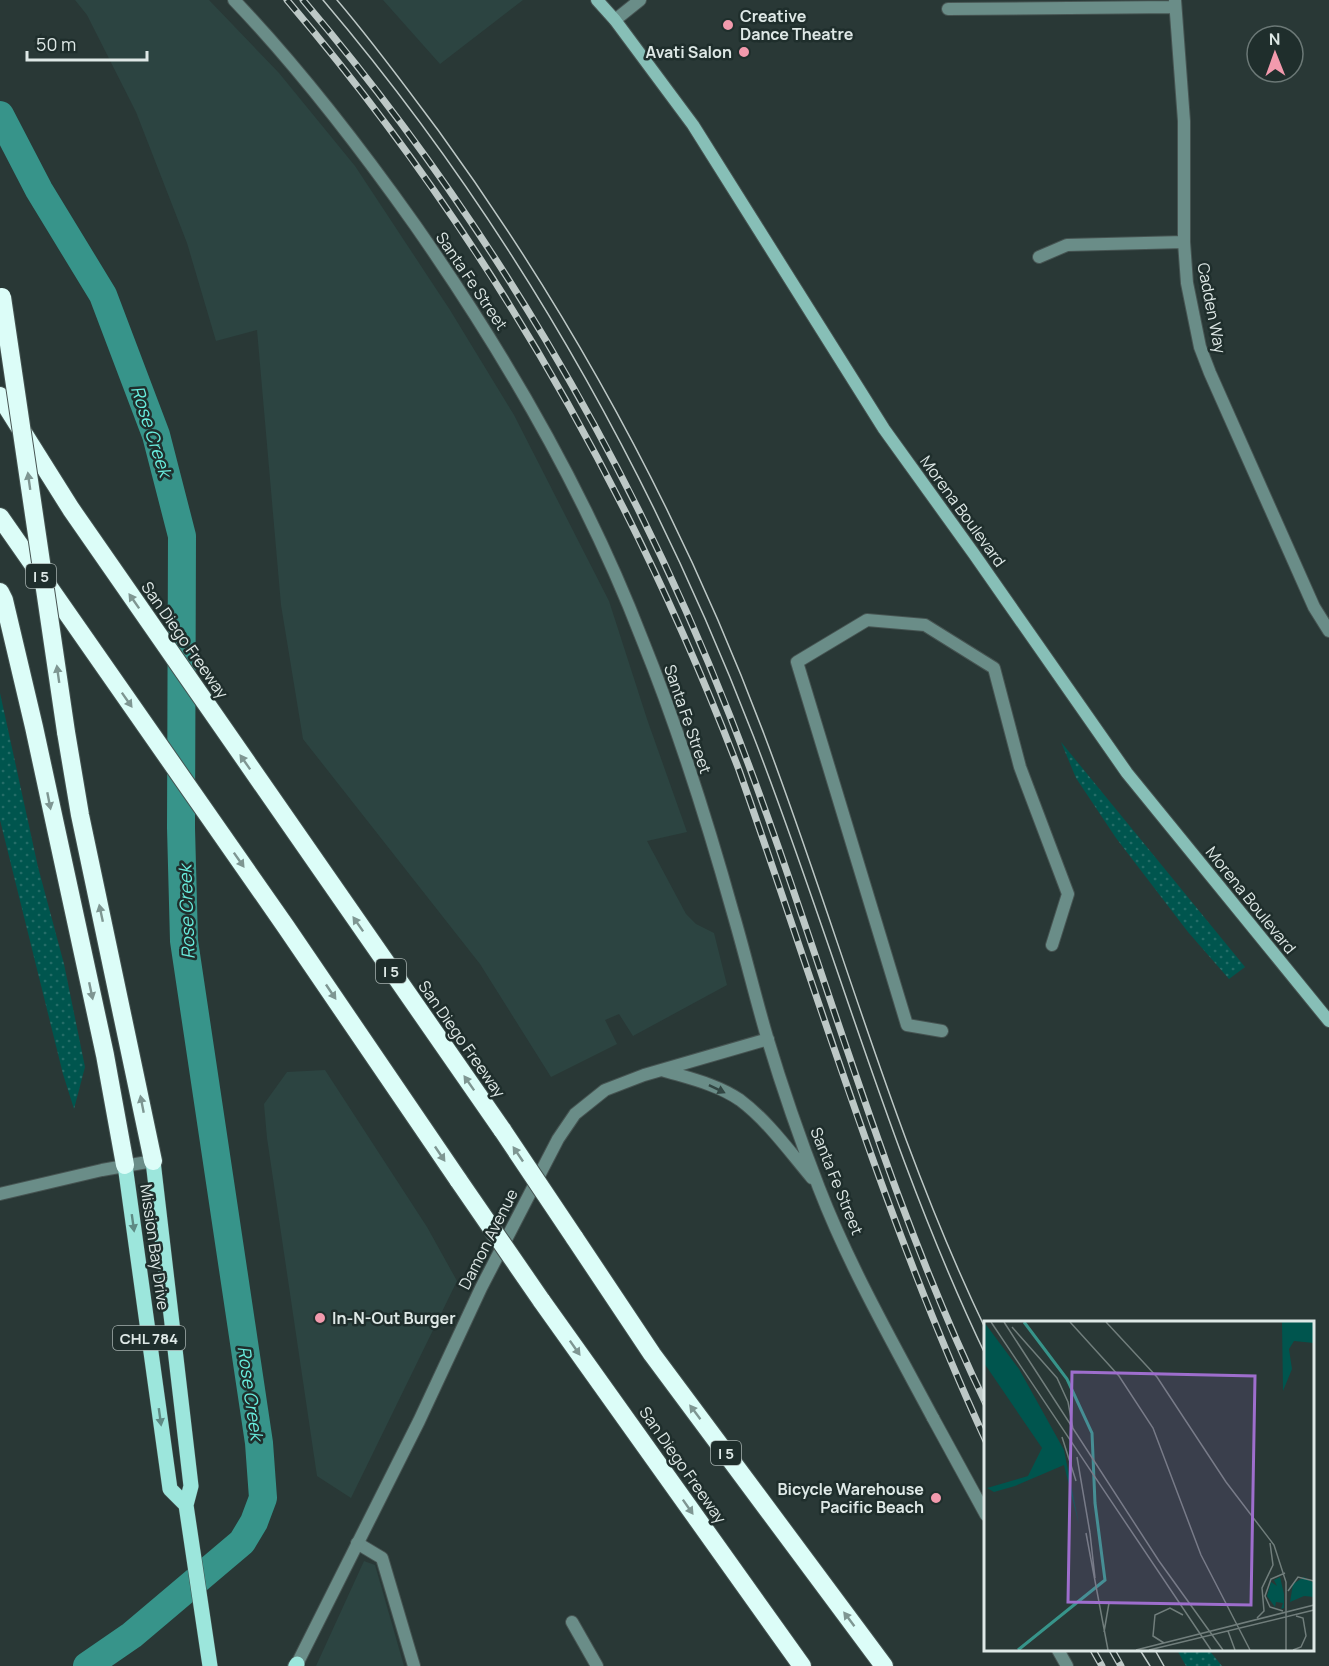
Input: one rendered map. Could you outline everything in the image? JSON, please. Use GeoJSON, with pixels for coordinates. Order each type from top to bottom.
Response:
{"type":"FeatureCollection","features":[{"type":"Feature","properties":{"kind":"highway"},"geometry":{"type":"LineString","coordinates":[[1,294],[80,815],[153,1161]]}},
{"type":"Feature","properties":{"kind":"highway","name":"San Diego Freeway"},"geometry":{"type":"LineString","coordinates":[[0,396],[71,509],[503,1131],[652,1354],[884,1666]]}},
{"type":"Feature","properties":{"kind":"highway","name":"San Diego Freeway"},"geometry":{"type":"LineString","coordinates":[[0,518],[286,927],[541,1300],[802,1666]]}},
{"type":"Feature","properties":{"kind":"highway"},"geometry":{"type":"LineString","coordinates":[[0,592],[4,600],[34,727],[105,1055],[125,1166]]}},
{"type":"Feature","properties":{"kind":"main road","name":"Morena Boulevard"},"geometry":{"type":"LineString","coordinates":[[597,0],[615,20],[693,125],[884,429],[1112,752],[1198,862],[1329,1021]]}},
{"type":"Feature","properties":{"kind":"main road","name":"Mission Bay Drive"},"geometry":{"type":"LineString","coordinates":[[153,1161],[191,1486],[186,1505],[210,1666]]}},
{"type":"Feature","properties":{"kind":"main road","name":"Mission Bay Drive"},"geometry":{"type":"LineString","coordinates":[[125,1166],[170,1489],[186,1505]]}},
{"type":"Feature","properties":{"kind":"street","name":"Santa Fe Street"},"geometry":{"type":"LineString","coordinates":[[234,0],[298,70],[376,171],[446,270],[501,355],[538,418],[613,569],[642,637],[686,758],[734,913],[768,1039],[818,1184],[867,1295],[984,1511]]}},
{"type":"Feature","properties":{"kind":"street"},"geometry":{"type":"LineString","coordinates":[[615,20],[640,0]]}},
{"type":"Feature","properties":{"kind":"street"},"geometry":{"type":"LineString","coordinates":[[948,9],[1175,3]]}},
{"type":"Feature","properties":{"kind":"street","name":"Cadden Way"},"geometry":{"type":"LineString","coordinates":[[1175,3],[1185,121],[1184,242],[1187,283],[1200,347],[1209,373],[1314,607],[1329,631]]}},
{"type":"Feature","properties":{"kind":"street"},"geometry":{"type":"LineString","coordinates":[[1039,257],[1067,245],[1184,242]]}},
{"type":"Feature","properties":{"kind":"street"},"geometry":{"type":"LineString","coordinates":[[942,1030],[907,1024],[797,662],[867,620],[925,626],[994,668],[1020,767],[1068,894],[1052,945]]}},
{"type":"Feature","properties":{"kind":"street","name":"Damon Avenue"},"geometry":{"type":"LineString","coordinates":[[295,1665],[419,1421],[481,1288],[558,1139],[575,1114],[605,1090],[662,1070],[768,1039]]}},
{"type":"Feature","properties":{"kind":"street"},"geometry":{"type":"LineString","coordinates":[[662,1070],[706,1084],[738,1099],[757,1115],[818,1184]]}},
{"type":"Feature","properties":{"kind":"street"},"geometry":{"type":"LineString","coordinates":[[0,1194],[153,1161]]}},
{"type":"Feature","properties":{"kind":"street"},"geometry":{"type":"LineString","coordinates":[[357,1543],[382,1558],[414,1666]]}},
{"type":"Feature","properties":{"kind":"street"},"geometry":{"type":"LineString","coordinates":[[572,1622],[597,1666]]}},
{"type":"Feature","properties":{"kind":"street"},"geometry":{"type":"LineString","coordinates":[[1059,1651],[1067,1666]]}},
{"type":"Feature","properties":{"kind":"shaded area"},"geometry":{"type":"Polygon","coordinates":[[[75,0],[209,0],[279,73],[355,166],[450,310],[514,415],[609,601],[687,832],[647,841],[686,914],[696,924],[714,933],[727,985],[633,1036],[619,1014],[605,1020],[617,1044],[551,1077],[480,964],[303,739],[281,605],[257,330],[216,341],[187,243],[136,112],[87,15],[75,0]]]}},
{"type":"Feature","properties":{"kind":"shaded area"},"geometry":{"type":"Polygon","coordinates":[[[383,0],[523,0],[440,64],[383,0]]]}},
{"type":"Feature","properties":{"kind":"shaded area"},"geometry":{"type":"Polygon","coordinates":[[[325,1070],[427,1227],[457,1281],[351,1498],[317,1476],[267,1138],[264,1104],[287,1072],[325,1070]]]}},
{"type":"Feature","properties":{"kind":"shaded area"},"geometry":{"type":"Polygon","coordinates":[[[364,1561],[375,1565],[404,1666],[316,1666],[364,1561]]]}},
{"type":"Feature","properties":{"kind":"green space"},"geometry":{"type":"Polygon","coordinates":[[[0,693],[38,867],[64,964],[85,1067],[74,1109],[63,1074],[0,820],[0,693]]]}},
{"type":"Feature","properties":{"kind":"green space"},"geometry":{"type":"Polygon","coordinates":[[[1061,742],[1245,967],[1229,979],[1188,932],[1116,838],[1076,778],[1061,742]]]}},
{"type":"Feature","properties":{"kind":"green space"},"geometry":{"type":"Polygon","coordinates":[[[1178,1651],[1210,1651],[1222,1666],[1186,1666],[1178,1651]]]}},
{"type":"Feature","properties":{"kind":"waterway","name":"Rose Creek"},"geometry":{"type":"LineString","coordinates":[[0,115],[39,190],[103,295],[156,435],[182,536],[181,828],[184,941],[259,1443],[263,1498],[254,1522],[242,1542],[132,1635],[87,1666]]}},
{"type":"Feature","properties":{"kind":"tram line"},"geometry":{"type":"LineString","coordinates":[[323,0],[390,83],[454,169],[513,258],[569,350],[620,443],[668,539],[713,636],[753,735],[920,1204],[984,1352]]}},
{"type":"Feature","properties":{"kind":"tram line"},"geometry":{"type":"LineString","coordinates":[[337,0],[438,130],[534,273],[579,346],[661,497],[698,575],[764,734],[895,1110],[953,1258],[984,1326]]}},
{"type":"Feature","properties":{"kind":"tram line"},"geometry":{"type":"LineString","coordinates":[[1141,1651],[1150,1666]]}},
{"type":"Feature","properties":{"kind":"tram line"},"geometry":{"type":"LineString","coordinates":[[1156,1651],[1164,1666]]}},
{"type":"Feature","properties":{"kind":"railway"},"geometry":{"type":"LineString","coordinates":[[287,0],[358,87],[425,178],[487,270],[546,366],[651,564],[697,666],[739,770],[885,1192],[916,1276],[984,1436]]}},
{"type":"Feature","properties":{"kind":"railway"},"geometry":{"type":"LineString","coordinates":[[303,0],[369,81],[431,165],[490,251],[546,340],[598,431],[646,524],[690,619],[730,716],[792,888],[881,1149],[913,1235],[984,1400]]}},
{"type":"Feature","properties":{"kind":"railway"},"geometry":{"type":"LineString","coordinates":[[1094,1651],[1102,1666]]}},
{"type":"Feature","properties":{"kind":"railway"},"geometry":{"type":"LineString","coordinates":[[1113,1651],[1121,1666]]}},
{"type":"Feature","properties":{"kind":"place","name":"Creative Dance Theatre"},"geometry":{"type":"Point","coordinates":[728,25]}},
{"type":"Feature","properties":{"kind":"place","name":"Avati Salon"},"geometry":{"type":"Point","coordinates":[744,52]}},
{"type":"Feature","properties":{"kind":"place","name":"In-N-Out Burger"},"geometry":{"type":"Point","coordinates":[320,1318]}},
{"type":"Feature","properties":{"kind":"place","name":"Bicycle Warehouse Pacific Beach"},"geometry":{"type":"Point","coordinates":[936,1498]}}]}
